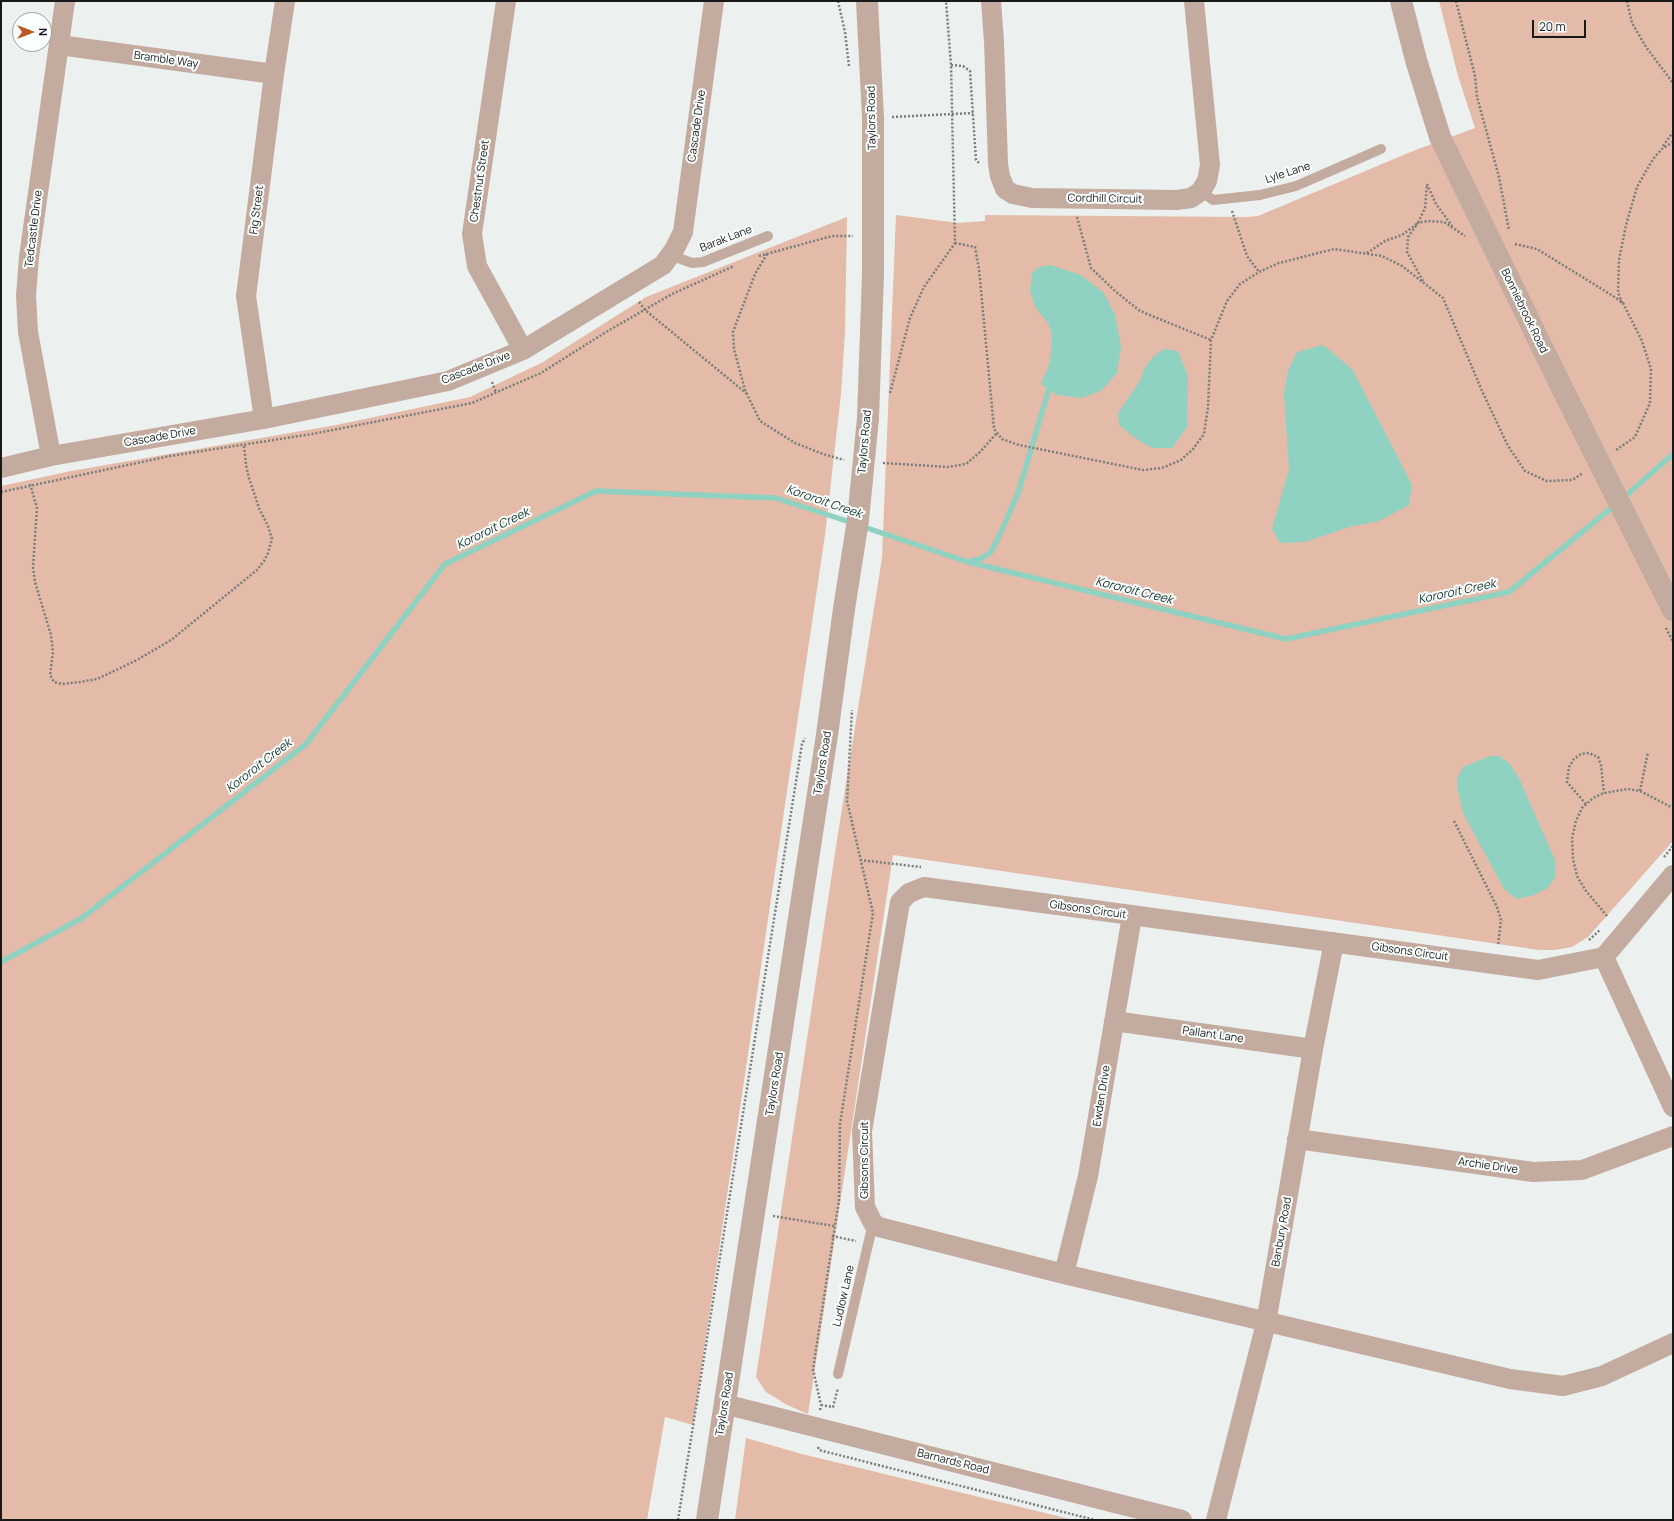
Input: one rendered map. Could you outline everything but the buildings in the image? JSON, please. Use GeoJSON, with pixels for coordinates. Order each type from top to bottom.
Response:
{"type":"FeatureCollection","features":[{"type":"Feature","properties":{"kind":"street","name":"Tedcastle Drive"},"geometry":{"type":"LineString","coordinates":[[51,456],[28,332],[26,296],[29,257],[64,1]]}},
{"type":"Feature","properties":{"kind":"street","name":"Fig Street"},"geometry":{"type":"LineString","coordinates":[[264,419],[246,296],[274,74],[285,1]]}},
{"type":"Feature","properties":{"kind":"street","name":"Chestnut Street"},"geometry":{"type":"LineString","coordinates":[[506,1],[472,234],[477,266],[523,350]]}},
{"type":"Feature","properties":{"kind":"street","name":"Cascade Drive"},"geometry":{"type":"LineString","coordinates":[[1,468],[51,456],[264,419],[448,381],[523,350],[663,265],[682,232],[714,1]]}},
{"type":"Feature","properties":{"kind":"street","name":"Taylors Road"},"geometry":{"type":"LineString","coordinates":[[707,1520],[755,1213],[858,520],[868,418],[873,274],[872,118],[866,1]]}},
{"type":"Feature","properties":{"kind":"street","name":"Cordhill Circuit"},"geometry":{"type":"LineString","coordinates":[[991,1],[994,42],[998,164],[1000,176],[1005,189],[1013,194],[1032,198],[1072,199],[1177,200],[1191,198],[1201,191]]}},
{"type":"Feature","properties":{"kind":"street"},"geometry":{"type":"LineString","coordinates":[[1194,1],[1210,165],[1207,181],[1201,191]]}},
{"type":"Feature","properties":{"kind":"street","name":"Bonniebrook Road"},"geometry":{"type":"LineString","coordinates":[[1401,1],[1416,60],[1440,137],[1558,382],[1673,610]]}},
{"type":"Feature","properties":{"kind":"street","name":"Bramble Way"},"geometry":{"type":"LineString","coordinates":[[59,45],[274,74]]}},
{"type":"Feature","properties":{"kind":"street"},"geometry":{"type":"LineString","coordinates":[[1667,869],[1604,957],[1673,1107]]}},
{"type":"Feature","properties":{"kind":"street","name":"Gibsons Circuit"},"geometry":{"type":"LineString","coordinates":[[873,1223],[865,1207],[862,1130],[900,902],[909,893],[924,888],[1538,970],[1604,957]]}},
{"type":"Feature","properties":{"kind":"street","name":"Ewden Drive"},"geometry":{"type":"LineString","coordinates":[[1064,1274],[1088,1176],[1132,916]]}},
{"type":"Feature","properties":{"kind":"street","name":"Banbury Road"},"geometry":{"type":"LineString","coordinates":[[1216,1520],[1266,1323],[1312,1049],[1334,942]]}},
{"type":"Feature","properties":{"kind":"street","name":"Pallant Lane"},"geometry":{"type":"LineString","coordinates":[[1114,1021],[1312,1049]]}},
{"type":"Feature","properties":{"kind":"street","name":"Archie Drive"},"geometry":{"type":"LineString","coordinates":[[1298,1139],[1533,1172],[1582,1170],[1673,1136]]}},
{"type":"Feature","properties":{"kind":"street"},"geometry":{"type":"LineString","coordinates":[[873,1223],[880,1227],[1064,1274],[1266,1323],[1510,1379],[1563,1386],[1602,1376],[1673,1343]]}},
{"type":"Feature","properties":{"kind":"street","name":"Barnards Road"},"geometry":{"type":"LineString","coordinates":[[724,1404],[1182,1520]]}},
{"type":"Feature","properties":{"kind":"lane","name":"Lyle Lane"},"geometry":{"type":"LineString","coordinates":[[1201,191],[1213,200],[1260,195],[1296,186],[1381,150]]}},
{"type":"Feature","properties":{"kind":"lane","name":"Barak Lane"},"geometry":{"type":"LineString","coordinates":[[670,255],[692,263],[703,262],[768,236]]}},
{"type":"Feature","properties":{"kind":"lane","name":"Ludlow Lane"},"geometry":{"type":"LineString","coordinates":[[838,1374],[873,1223]]}},
{"type":"Feature","properties":{"kind":"path"},"geometry":{"type":"LineString","coordinates":[[889,398],[910,318],[924,287],[955,244],[951,64],[946,1]]}},
{"type":"Feature","properties":{"kind":"path"},"geometry":{"type":"LineString","coordinates":[[1456,1],[1474,76],[1477,97],[1499,178],[1510,234]]}},
{"type":"Feature","properties":{"kind":"path"},"geometry":{"type":"LineString","coordinates":[[1627,1],[1632,23],[1646,47],[1673,82]]}},
{"type":"Feature","properties":{"kind":"path"},"geometry":{"type":"LineString","coordinates":[[951,64],[963,66],[970,72],[976,160],[981,164],[998,164]]}},
{"type":"Feature","properties":{"kind":"path"},"geometry":{"type":"LineString","coordinates":[[872,118],[973,113]]}},
{"type":"Feature","properties":{"kind":"path"},"geometry":{"type":"LineString","coordinates":[[1610,454],[1635,437],[1650,403],[1651,369],[1642,341],[1618,292],[1619,260],[1626,225],[1637,187],[1653,159],[1662,149],[1673,132]]}},
{"type":"Feature","properties":{"kind":"path"},"geometry":{"type":"LineString","coordinates":[[1662,149],[1673,142]]}},
{"type":"Feature","properties":{"kind":"path"},"geometry":{"type":"LineString","coordinates":[[1427,286],[1407,252],[1408,237],[1418,223],[1424,208],[1427,184],[1436,204],[1453,226]]}},
{"type":"Feature","properties":{"kind":"path"},"geometry":{"type":"LineString","coordinates":[[1072,199],[1082,238],[1092,268],[1110,287],[1140,311],[1211,340]]}},
{"type":"Feature","properties":{"kind":"path"},"geometry":{"type":"LineString","coordinates":[[1367,253],[1385,241],[1402,235],[1418,223],[1428,221],[1444,222],[1453,226],[1471,240]]}},
{"type":"Feature","properties":{"kind":"path"},"geometry":{"type":"LineString","coordinates":[[955,244],[975,247],[979,269],[994,429],[1002,439],[1019,445],[1143,470],[1162,468],[1181,460],[1204,434],[1208,407],[1211,340],[1227,301],[1240,284],[1259,272],[1279,263],[1334,249],[1382,256],[1402,266],[1443,298],[1485,398],[1508,446],[1525,471],[1546,481],[1572,480],[1585,472]]}},
{"type":"Feature","properties":{"kind":"path"},"geometry":{"type":"LineString","coordinates":[[1514,244],[1537,249],[1623,303]]}},
{"type":"Feature","properties":{"kind":"path"},"geometry":{"type":"LineString","coordinates":[[766,254],[755,274],[733,332],[734,349],[746,393],[760,421],[795,443],[823,454],[851,461]]}},
{"type":"Feature","properties":{"kind":"path"},"geometry":{"type":"LineString","coordinates":[[645,310],[746,393]]}},
{"type":"Feature","properties":{"kind":"path"},"geometry":{"type":"LineString","coordinates":[[881,463],[948,467],[966,464],[980,452],[997,433]]}},
{"type":"Feature","properties":{"kind":"path"},"geometry":{"type":"LineString","coordinates":[[30,485],[37,508],[33,567],[35,582],[51,635],[53,652],[50,675],[54,682],[62,684],[97,679],[137,660],[171,640],[257,570],[264,561],[272,539],[268,526],[259,508],[249,478],[244,445]]}},
{"type":"Feature","properties":{"kind":"path"},"geometry":{"type":"LineString","coordinates":[[678,1520],[801,752],[805,737]]}},
{"type":"Feature","properties":{"kind":"path"},"geometry":{"type":"LineString","coordinates":[[1640,791],[1648,752]]}},
{"type":"Feature","properties":{"kind":"path"},"geometry":{"type":"LineString","coordinates":[[1586,804],[1567,782],[1569,767],[1574,758],[1581,754],[1589,753],[1598,757],[1601,765],[1604,792]]}},
{"type":"Feature","properties":{"kind":"path"},"geometry":{"type":"LineString","coordinates":[[1607,916],[1586,891],[1577,876],[1573,859],[1572,838],[1576,821],[1582,808],[1593,798],[1604,792],[1628,789],[1640,791],[1673,808]]}},
{"type":"Feature","properties":{"kind":"path"},"geometry":{"type":"LineString","coordinates":[[1454,821],[1497,907],[1501,920],[1501,932],[1495,964]]}},
{"type":"Feature","properties":{"kind":"path"},"geometry":{"type":"LineString","coordinates":[[1667,869],[1673,846]]}},
{"type":"Feature","properties":{"kind":"path"},"geometry":{"type":"LineString","coordinates":[[860,860],[926,868],[924,888]]}},
{"type":"Feature","properties":{"kind":"path"},"geometry":{"type":"LineString","coordinates":[[1587,942],[1601,929]]}},
{"type":"Feature","properties":{"kind":"path"},"geometry":{"type":"LineString","coordinates":[[755,1213],[834,1226]]}},
{"type":"Feature","properties":{"kind":"path"},"geometry":{"type":"LineString","coordinates":[[832,1236],[868,1244]]}},
{"type":"Feature","properties":{"kind":"path"},"geometry":{"type":"LineString","coordinates":[[821,1405],[833,1407],[840,1379],[838,1374]]}},
{"type":"Feature","properties":{"kind":"shaded area"},"geometry":{"type":"Polygon","coordinates":[[[1439,1],[1673,1],[1673,841],[1588,937],[1572,947],[1555,950],[1539,950],[893,855],[808,1414],[787,1405],[766,1392],[756,1377],[837,840],[882,558],[896,215],[958,223],[985,221],[985,215],[1258,216],[1413,151],[1475,128],[1458,76],[1439,1]]]}},
{"type":"Feature","properties":{"kind":"shaded area"},"geometry":{"type":"Polygon","coordinates":[[[847,217],[845,331],[841,394],[825,535],[693,1425],[665,1417],[647,1520],[1,1520],[1,486],[71,471],[336,425],[470,397],[543,362],[646,297],[847,217]]]}},
{"type":"Feature","properties":{"kind":"shaded area"},"geometry":{"type":"Polygon","coordinates":[[[1050,265],[1081,275],[1104,293],[1115,315],[1121,347],[1117,373],[1101,391],[1081,398],[1057,395],[1041,384],[1050,363],[1052,335],[1048,323],[1035,307],[1030,291],[1032,273],[1039,267],[1050,265]]]}},
{"type":"Feature","properties":{"kind":"shaded area"},"geometry":{"type":"Polygon","coordinates":[[[1323,345],[1352,369],[1412,485],[1409,505],[1379,521],[1349,527],[1305,542],[1280,543],[1272,529],[1289,469],[1284,393],[1288,371],[1297,352],[1323,345]]]}},
{"type":"Feature","properties":{"kind":"shaded area"},"geometry":{"type":"Polygon","coordinates":[[[1164,349],[1178,351],[1188,376],[1187,427],[1172,448],[1152,448],[1135,438],[1119,425],[1118,413],[1140,381],[1144,369],[1153,357],[1164,349]]]}},
{"type":"Feature","properties":{"kind":"shaded area"},"geometry":{"type":"Polygon","coordinates":[[[1490,756],[1499,756],[1509,763],[1519,778],[1555,860],[1555,877],[1548,888],[1534,895],[1517,899],[1504,889],[1463,813],[1457,779],[1463,767],[1490,756]]]}},
{"type":"Feature","properties":{"kind":"shaded area"},"geometry":{"type":"Polygon","coordinates":[[[746,1438],[802,1454],[1074,1520],[735,1520],[746,1438]]]}},
{"type":"Feature","properties":{"kind":"waterway"},"geometry":{"type":"LineString","coordinates":[[969,562],[982,558],[991,552],[1002,530],[1018,493],[1049,389]]}},
{"type":"Feature","properties":{"kind":"waterway","name":"Kororoit Creek"},"geometry":{"type":"LineString","coordinates":[[1622,499],[1673,454]]}},
{"type":"Feature","properties":{"kind":"waterway","name":"Kororoit Creek"},"geometry":{"type":"LineString","coordinates":[[1,962],[82,918],[306,744],[445,564],[596,491],[776,498],[853,523]]}},
{"type":"Feature","properties":{"kind":"waterway","name":"Kororoit Creek"},"geometry":{"type":"LineString","coordinates":[[861,526],[968,562],[1286,639],[1509,592],[1615,505]]}}]}
